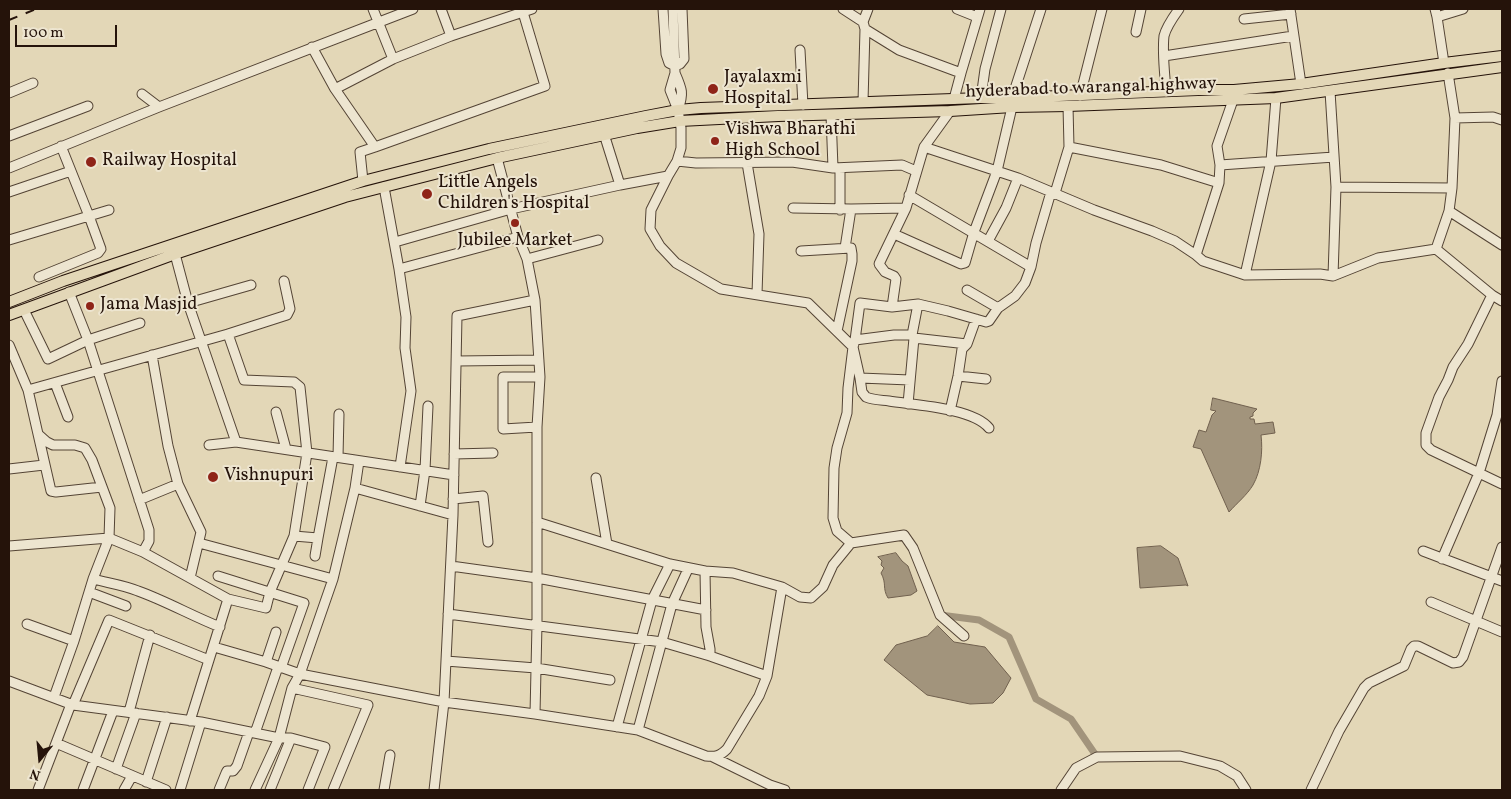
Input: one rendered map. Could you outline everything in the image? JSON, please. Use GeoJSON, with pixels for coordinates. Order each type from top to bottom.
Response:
{"type":"FeatureCollection","features":[{"type":"Feature","properties":{"kind":"main road"},"geometry":{"type":"LineString","coordinates":[[9,302],[63,281],[363,181],[490,149],[678,110],[980,98],[1012,103],[1080,96],[1234,90],[1301,84],[1502,56]]}},
{"type":"Feature","properties":{"kind":"main road","name":"hyderabad to warangal highway"},"geometry":{"type":"LineString","coordinates":[[9,315],[175,254],[345,197],[497,158],[604,134],[680,121],[950,111],[1012,103],[1068,106],[1276,98],[1502,67]]}},
{"type":"Feature","properties":{"kind":"street"},"geometry":{"type":"LineString","coordinates":[[373,9],[393,59]]}},
{"type":"Feature","properties":{"kind":"street"},"geometry":{"type":"LineString","coordinates":[[10,164],[61,146],[378,21],[413,9]]}},
{"type":"Feature","properties":{"kind":"street"},"geometry":{"type":"LineString","coordinates":[[441,9],[451,36]]}},
{"type":"Feature","properties":{"kind":"street"},"geometry":{"type":"LineString","coordinates":[[663,9],[668,64],[675,66],[684,59],[682,9]]}},
{"type":"Feature","properties":{"kind":"street"},"geometry":{"type":"LineString","coordinates":[[672,9],[675,66],[670,90],[678,110],[681,148],[677,161],[651,210],[650,229],[660,246],[676,263],[720,289],[808,303],[837,331],[854,344],[862,392],[866,397],[968,415],[980,420],[989,428]]}},
{"type":"Feature","properties":{"kind":"street"},"geometry":{"type":"LineString","coordinates":[[843,9],[899,50],[961,73]]}},
{"type":"Feature","properties":{"kind":"street"},"geometry":{"type":"LineString","coordinates":[[863,102],[864,25],[868,9]]}},
{"type":"Feature","properties":{"kind":"street"},"geometry":{"type":"LineString","coordinates":[[954,99],[978,13],[957,9]]}},
{"type":"Feature","properties":{"kind":"street"},"geometry":{"type":"LineString","coordinates":[[980,98],[985,69],[1001,9]]}},
{"type":"Feature","properties":{"kind":"street"},"geometry":{"type":"LineString","coordinates":[[894,234],[961,264],[967,261],[974,232],[997,171],[1012,103],[1041,9]]}},
{"type":"Feature","properties":{"kind":"street"},"geometry":{"type":"LineString","coordinates":[[1080,96],[1102,9]]}},
{"type":"Feature","properties":{"kind":"street"},"geometry":{"type":"LineString","coordinates":[[1136,32],[1141,9]]}},
{"type":"Feature","properties":{"kind":"street"},"geometry":{"type":"LineString","coordinates":[[1166,92],[1164,35],[1179,9]]}},
{"type":"Feature","properties":{"kind":"street"},"geometry":{"type":"LineString","coordinates":[[1444,63],[1436,13],[1463,9]]}},
{"type":"Feature","properties":{"kind":"street"},"geometry":{"type":"LineString","coordinates":[[335,89],[393,59],[451,36],[526,10],[545,86],[360,152],[363,181]]}},
{"type":"Feature","properties":{"kind":"street"},"geometry":{"type":"LineString","coordinates":[[1244,19],[1290,11],[1301,84]]}},
{"type":"Feature","properties":{"kind":"street"},"geometry":{"type":"LineString","coordinates":[[1164,56],[1293,36]]}},
{"type":"Feature","properties":{"kind":"street"},"geometry":{"type":"LineString","coordinates":[[312,47],[335,89],[375,147]]}},
{"type":"Feature","properties":{"kind":"street"},"geometry":{"type":"LineString","coordinates":[[800,50],[803,105]]}},
{"type":"Feature","properties":{"kind":"street"},"geometry":{"type":"LineString","coordinates":[[1436,249],[1449,211],[1452,188],[1454,118],[1448,74]]}},
{"type":"Feature","properties":{"kind":"street"},"geometry":{"type":"LineString","coordinates":[[9,93],[34,83]]}},
{"type":"Feature","properties":{"kind":"street"},"geometry":{"type":"LineString","coordinates":[[1330,91],[1336,186],[1333,276]]}},
{"type":"Feature","properties":{"kind":"street"},"geometry":{"type":"LineString","coordinates":[[142,94],[159,107]]}},
{"type":"Feature","properties":{"kind":"street"},"geometry":{"type":"LineString","coordinates":[[1245,275],[1271,161],[1276,98]]}},
{"type":"Feature","properties":{"kind":"street"},"geometry":{"type":"LineString","coordinates":[[1196,255],[1219,183],[1220,166],[1217,146],[1233,100]]}},
{"type":"Feature","properties":{"kind":"street"},"geometry":{"type":"LineString","coordinates":[[9,136],[88,106]]}},
{"type":"Feature","properties":{"kind":"street"},"geometry":{"type":"LineString","coordinates":[[851,543],[838,532],[833,518],[834,468],[837,448],[847,413],[848,388],[860,303],[892,307],[918,304],[989,322],[998,308],[1015,296],[1025,283],[1031,267],[1036,243],[1069,147],[1068,106]]}},
{"type":"Feature","properties":{"kind":"street"},"geometry":{"type":"LineString","coordinates":[[892,307],[896,279],[885,272],[879,264],[906,208],[924,147],[950,111]]}},
{"type":"Feature","properties":{"kind":"street"},"geometry":{"type":"LineString","coordinates":[[831,115],[840,210]]}},
{"type":"Feature","properties":{"kind":"street"},"geometry":{"type":"LineString","coordinates":[[1454,118],[1493,117],[1502,120]]}},
{"type":"Feature","properties":{"kind":"street"},"geometry":{"type":"LineString","coordinates":[[604,134],[620,185]]}},
{"type":"Feature","properties":{"kind":"street"},"geometry":{"type":"LineString","coordinates":[[39,277],[100,251],[89,216],[61,146]]}},
{"type":"Feature","properties":{"kind":"street"},"geometry":{"type":"LineString","coordinates":[[924,147],[1018,178],[1167,238],[1203,261],[1245,275],[1320,274],[1333,276],[1378,258],[1436,249],[1502,301]]}},
{"type":"Feature","properties":{"kind":"street"},"geometry":{"type":"LineString","coordinates":[[1069,147],[1161,165],[1219,183]]}},
{"type":"Feature","properties":{"kind":"street"},"geometry":{"type":"LineString","coordinates":[[1220,166],[1334,157]]}},
{"type":"Feature","properties":{"kind":"street"},"geometry":{"type":"LineString","coordinates":[[497,158],[518,237],[527,259],[535,300],[540,377],[537,428],[535,714]]}},
{"type":"Feature","properties":{"kind":"street"},"geometry":{"type":"LineString","coordinates":[[677,161],[696,163],[792,162],[837,168],[902,165],[916,171]]}},
{"type":"Feature","properties":{"kind":"street"},"geometry":{"type":"LineString","coordinates":[[747,163],[759,234],[757,294]]}},
{"type":"Feature","properties":{"kind":"street"},"geometry":{"type":"LineString","coordinates":[[9,192],[71,171]]}},
{"type":"Feature","properties":{"kind":"street"},"geometry":{"type":"LineString","coordinates":[[395,242],[511,209],[668,176]]}},
{"type":"Feature","properties":{"kind":"street"},"geometry":{"type":"LineString","coordinates":[[988,241],[1006,208],[1018,178]]}},
{"type":"Feature","properties":{"kind":"street"},"geometry":{"type":"LineString","coordinates":[[1336,186],[1452,188]]}},
{"type":"Feature","properties":{"kind":"street"},"geometry":{"type":"LineString","coordinates":[[384,187],[395,242],[406,317],[405,348],[411,391],[400,467]]}},
{"type":"Feature","properties":{"kind":"street"},"geometry":{"type":"LineString","coordinates":[[909,195],[1031,267]]}},
{"type":"Feature","properties":{"kind":"street"},"geometry":{"type":"LineString","coordinates":[[793,208],[840,210],[906,208]]}},
{"type":"Feature","properties":{"kind":"street"},"geometry":{"type":"LineString","coordinates":[[845,248],[851,209]]}},
{"type":"Feature","properties":{"kind":"street"},"geometry":{"type":"LineString","coordinates":[[10,237],[109,210]]}},
{"type":"Feature","properties":{"kind":"street"},"geometry":{"type":"LineString","coordinates":[[1449,211],[1502,245]]}},
{"type":"Feature","properties":{"kind":"street"},"geometry":{"type":"LineString","coordinates":[[399,269],[518,237]]}},
{"type":"Feature","properties":{"kind":"street"},"geometry":{"type":"LineString","coordinates":[[527,259],[598,240]]}},
{"type":"Feature","properties":{"kind":"street"},"geometry":{"type":"LineString","coordinates":[[801,251],[851,248],[852,257],[837,331]]}},
{"type":"Feature","properties":{"kind":"street"},"geometry":{"type":"LineString","coordinates":[[175,254],[188,303],[236,442]]}},
{"type":"Feature","properties":{"kind":"street"},"geometry":{"type":"LineString","coordinates":[[28,390],[228,334],[287,315],[290,309],[284,281]]}},
{"type":"Feature","properties":{"kind":"street"},"geometry":{"type":"LineString","coordinates":[[188,303],[251,284]]}},
{"type":"Feature","properties":{"kind":"street"},"geometry":{"type":"LineString","coordinates":[[967,290],[998,308]]}},
{"type":"Feature","properties":{"kind":"street"},"geometry":{"type":"LineString","coordinates":[[68,292],[88,340],[149,530],[149,541],[143,552]]}},
{"type":"Feature","properties":{"kind":"street"},"geometry":{"type":"LineString","coordinates":[[1492,295],[1439,397],[1425,441],[1431,450],[1502,484]]}},
{"type":"Feature","properties":{"kind":"street"},"geometry":{"type":"LineString","coordinates":[[434,790],[444,702],[451,566],[457,316],[535,300]]}},
{"type":"Feature","properties":{"kind":"street"},"geometry":{"type":"LineString","coordinates":[[908,404],[913,336],[918,304]]}},
{"type":"Feature","properties":{"kind":"street"},"geometry":{"type":"LineString","coordinates":[[24,310],[48,359],[88,340],[140,322]]}},
{"type":"Feature","properties":{"kind":"street"},"geometry":{"type":"LineString","coordinates":[[950,411],[962,349],[967,344],[976,319]]}},
{"type":"Feature","properties":{"kind":"street"},"geometry":{"type":"LineString","coordinates":[[9,546],[109,538],[143,552],[228,599],[266,608],[270,592],[294,536],[307,453],[300,387],[294,382],[244,380],[228,334]]}},
{"type":"Feature","properties":{"kind":"street"},"geometry":{"type":"LineString","coordinates":[[854,344],[894,335],[967,344]]}},
{"type":"Feature","properties":{"kind":"street"},"geometry":{"type":"LineString","coordinates":[[9,345],[28,390],[49,488],[53,492],[102,486]]}},
{"type":"Feature","properties":{"kind":"street"},"geometry":{"type":"LineString","coordinates":[[152,355],[168,446],[178,484],[201,532],[190,578]]}},
{"type":"Feature","properties":{"kind":"street"},"geometry":{"type":"LineString","coordinates":[[457,361],[539,360]]}},
{"type":"Feature","properties":{"kind":"street"},"geometry":{"type":"LineString","coordinates":[[958,376],[986,379]]}},
{"type":"Feature","properties":{"kind":"street"},"geometry":{"type":"LineString","coordinates":[[537,428],[504,429],[503,377],[540,377]]}},
{"type":"Feature","properties":{"kind":"street"},"geometry":{"type":"LineString","coordinates":[[860,378],[910,380]]}},
{"type":"Feature","properties":{"kind":"street"},"geometry":{"type":"LineString","coordinates":[[1442,559],[1480,473],[1497,415],[1502,381]]}},
{"type":"Feature","properties":{"kind":"street"},"geometry":{"type":"LineString","coordinates":[[55,383],[68,417]]}},
{"type":"Feature","properties":{"kind":"street"},"geometry":{"type":"LineString","coordinates":[[420,506],[426,470],[428,406]]}},
{"type":"Feature","properties":{"kind":"street"},"geometry":{"type":"LineString","coordinates":[[276,412],[286,449]]}},
{"type":"Feature","properties":{"kind":"street"},"geometry":{"type":"LineString","coordinates":[[315,556],[336,457],[339,414]]}},
{"type":"Feature","properties":{"kind":"street"},"geometry":{"type":"LineString","coordinates":[[38,434],[53,445],[75,445],[85,448],[92,460],[110,508],[109,538],[93,579],[74,641],[54,696]]}},
{"type":"Feature","properties":{"kind":"street"},"geometry":{"type":"LineString","coordinates":[[209,445],[236,442],[454,475]]}},
{"type":"Feature","properties":{"kind":"street"},"geometry":{"type":"LineString","coordinates":[[454,454],[493,452]]}},
{"type":"Feature","properties":{"kind":"street"},"geometry":{"type":"LineString","coordinates":[[255,790],[279,738],[292,688],[300,674],[333,579],[355,488],[359,461]]}},
{"type":"Feature","properties":{"kind":"street"},"geometry":{"type":"LineString","coordinates":[[9,469],[44,465]]}},
{"type":"Feature","properties":{"kind":"street"},"geometry":{"type":"LineString","coordinates":[[596,478],[607,544]]}},
{"type":"Feature","properties":{"kind":"street"},"geometry":{"type":"LineString","coordinates":[[139,500],[178,484]]}},
{"type":"Feature","properties":{"kind":"street"},"geometry":{"type":"LineString","coordinates":[[355,488],[453,515]]}},
{"type":"Feature","properties":{"kind":"street"},"geometry":{"type":"LineString","coordinates":[[453,499],[483,496],[488,542]]}},
{"type":"Feature","properties":{"kind":"street"},"geometry":{"type":"LineString","coordinates":[[537,522],[670,564],[705,572],[733,573],[810,598],[823,587],[833,565],[851,543],[904,535],[913,548],[940,614],[964,636]]}},
{"type":"Feature","properties":{"kind":"street"},"geometry":{"type":"LineString","coordinates":[[294,536],[318,538]]}},
{"type":"Feature","properties":{"kind":"street"},"geometry":{"type":"LineString","coordinates":[[199,543],[333,579]]}},
{"type":"Feature","properties":{"kind":"street"},"geometry":{"type":"LineString","coordinates":[[1311,790],[1346,717],[1369,683],[1404,666],[1414,646],[1418,646],[1453,663],[1459,662],[1463,657],[1502,547]]}},
{"type":"Feature","properties":{"kind":"street"},"geometry":{"type":"LineString","coordinates":[[1423,552],[1502,582]]}},
{"type":"Feature","properties":{"kind":"street"},"geometry":{"type":"LineString","coordinates":[[617,727],[652,600],[670,564]]}},
{"type":"Feature","properties":{"kind":"street"},"geometry":{"type":"LineString","coordinates":[[451,566],[537,578],[706,610]]}},
{"type":"Feature","properties":{"kind":"street"},"geometry":{"type":"LineString","coordinates":[[638,730],[672,604],[688,569]]}},
{"type":"Feature","properties":{"kind":"street"},"geometry":{"type":"LineString","coordinates":[[705,572],[706,627],[710,656]]}},
{"type":"Feature","properties":{"kind":"street"},"geometry":{"type":"LineString","coordinates":[[218,576],[304,603],[280,667],[237,766],[233,770],[227,771],[219,790]]}},
{"type":"Feature","properties":{"kind":"street"},"geometry":{"type":"LineString","coordinates":[[93,579],[136,590],[220,627]]}},
{"type":"Feature","properties":{"kind":"street"},"geometry":{"type":"LineString","coordinates":[[214,647],[300,674],[444,702],[638,730],[713,757],[720,756],[731,742],[759,696],[767,676],[782,588]]}},
{"type":"Feature","properties":{"kind":"street"},"geometry":{"type":"LineString","coordinates":[[90,592],[126,606]]}},
{"type":"Feature","properties":{"kind":"street"},"geometry":{"type":"LineString","coordinates":[[190,721],[228,599]]}},
{"type":"Feature","properties":{"kind":"street"},"geometry":{"type":"LineString","coordinates":[[1431,602],[1502,632]]}},
{"type":"Feature","properties":{"kind":"street"},"geometry":{"type":"LineString","coordinates":[[448,614],[642,638],[710,656],[767,676]]}},
{"type":"Feature","properties":{"kind":"street"},"geometry":{"type":"LineString","coordinates":[[38,790],[72,704],[109,620],[209,660]]}},
{"type":"Feature","properties":{"kind":"street"},"geometry":{"type":"LineString","coordinates":[[27,624],[74,641]]}},
{"type":"Feature","properties":{"kind":"street"},"geometry":{"type":"LineString","coordinates":[[266,662],[276,632]]}},
{"type":"Feature","properties":{"kind":"street"},"geometry":{"type":"LineString","coordinates":[[116,769],[132,713],[150,635]]}},
{"type":"Feature","properties":{"kind":"street"},"geometry":{"type":"LineString","coordinates":[[446,661],[536,668],[610,680]]}},
{"type":"Feature","properties":{"kind":"street"},"geometry":{"type":"LineString","coordinates":[[9,681],[72,704],[201,722],[279,738],[291,738],[325,747],[308,790]]}},
{"type":"Feature","properties":{"kind":"street"},"geometry":{"type":"LineString","coordinates":[[292,688],[368,705],[333,790]]}},
{"type":"Feature","properties":{"kind":"street"},"geometry":{"type":"LineString","coordinates":[[83,790],[113,711]]}},
{"type":"Feature","properties":{"kind":"street"},"geometry":{"type":"LineString","coordinates":[[146,782],[166,717]]}},
{"type":"Feature","properties":{"kind":"street"},"geometry":{"type":"LineString","coordinates":[[180,790],[201,722]]}},
{"type":"Feature","properties":{"kind":"street"},"geometry":{"type":"LineString","coordinates":[[270,790],[291,738]]}},
{"type":"Feature","properties":{"kind":"street"},"geometry":{"type":"LineString","coordinates":[[56,743],[157,788],[166,790]]}},
{"type":"Feature","properties":{"kind":"street"},"geometry":{"type":"LineString","coordinates":[[384,790],[390,755]]}},
{"type":"Feature","properties":{"kind":"street"},"geometry":{"type":"LineString","coordinates":[[1061,790],[1076,768],[1097,757],[1180,756],[1220,766],[1237,776],[1246,790]]}},
{"type":"Feature","properties":{"kind":"street"},"geometry":{"type":"LineString","coordinates":[[713,757],[770,785],[785,790]]}},
{"type":"Feature","properties":{"kind":"street"},"geometry":{"type":"LineString","coordinates":[[124,790],[132,776]]}},
{"type":"Feature","properties":{"kind":"shaded area"},"geometry":{"type":"Polygon","coordinates":[[[1213,398],[1257,409],[1250,419],[1254,419],[1255,424],[1273,422],[1275,433],[1261,435],[1261,461],[1256,479],[1248,492],[1229,512],[1201,449],[1193,447],[1199,430],[1206,432],[1212,415],[1216,411],[1211,410],[1213,398]]]}},
{"type":"Feature","properties":{"kind":"shaded area"},"geometry":{"type":"Polygon","coordinates":[[[1161,546],[1178,558],[1188,586],[1140,588],[1137,548],[1161,546]]]}},
{"type":"Feature","properties":{"kind":"shaded area"},"geometry":{"type":"Polygon","coordinates":[[[896,553],[908,566],[917,591],[911,595],[888,598],[881,573],[884,568],[881,565],[882,561],[878,557],[896,553]]]}},
{"type":"Feature","properties":{"kind":"shaded area"},"geometry":{"type":"Polygon","coordinates":[[[938,626],[954,642],[985,647],[1011,678],[1003,693],[993,703],[970,704],[927,695],[884,660],[896,645],[927,636],[938,626]]]}},
{"type":"Feature","properties":{"kind":"waterway"},"geometry":{"type":"LineString","coordinates":[[940,615],[979,620],[1009,637],[1036,699],[1071,719],[1097,757]]}},
{"type":"Feature","properties":{"kind":"railway"},"geometry":{"type":"LineString","coordinates":[[9,20],[36,9]]}},
{"type":"Feature","properties":{"kind":"place","name":"Jayalaxmi Hospital"},"geometry":{"type":"Point","coordinates":[713,89]}},
{"type":"Feature","properties":{"kind":"place","name":"Vishwa Bharathi High School"},"geometry":{"type":"Point","coordinates":[715,141]}},
{"type":"Feature","properties":{"kind":"place","name":"Railway Hospital"},"geometry":{"type":"Point","coordinates":[91,162]}},
{"type":"Feature","properties":{"kind":"place","name":"Little Angels Children's Hospital"},"geometry":{"type":"Point","coordinates":[427,194]}},
{"type":"Feature","properties":{"kind":"place","name":"Jubilee Market"},"geometry":{"type":"Point","coordinates":[515,223]}},
{"type":"Feature","properties":{"kind":"place","name":"Jama Masjid"},"geometry":{"type":"Point","coordinates":[90,306]}},
{"type":"Feature","properties":{"kind":"place","name":"Vishnupuri"},"geometry":{"type":"Point","coordinates":[213,477]}}]}
